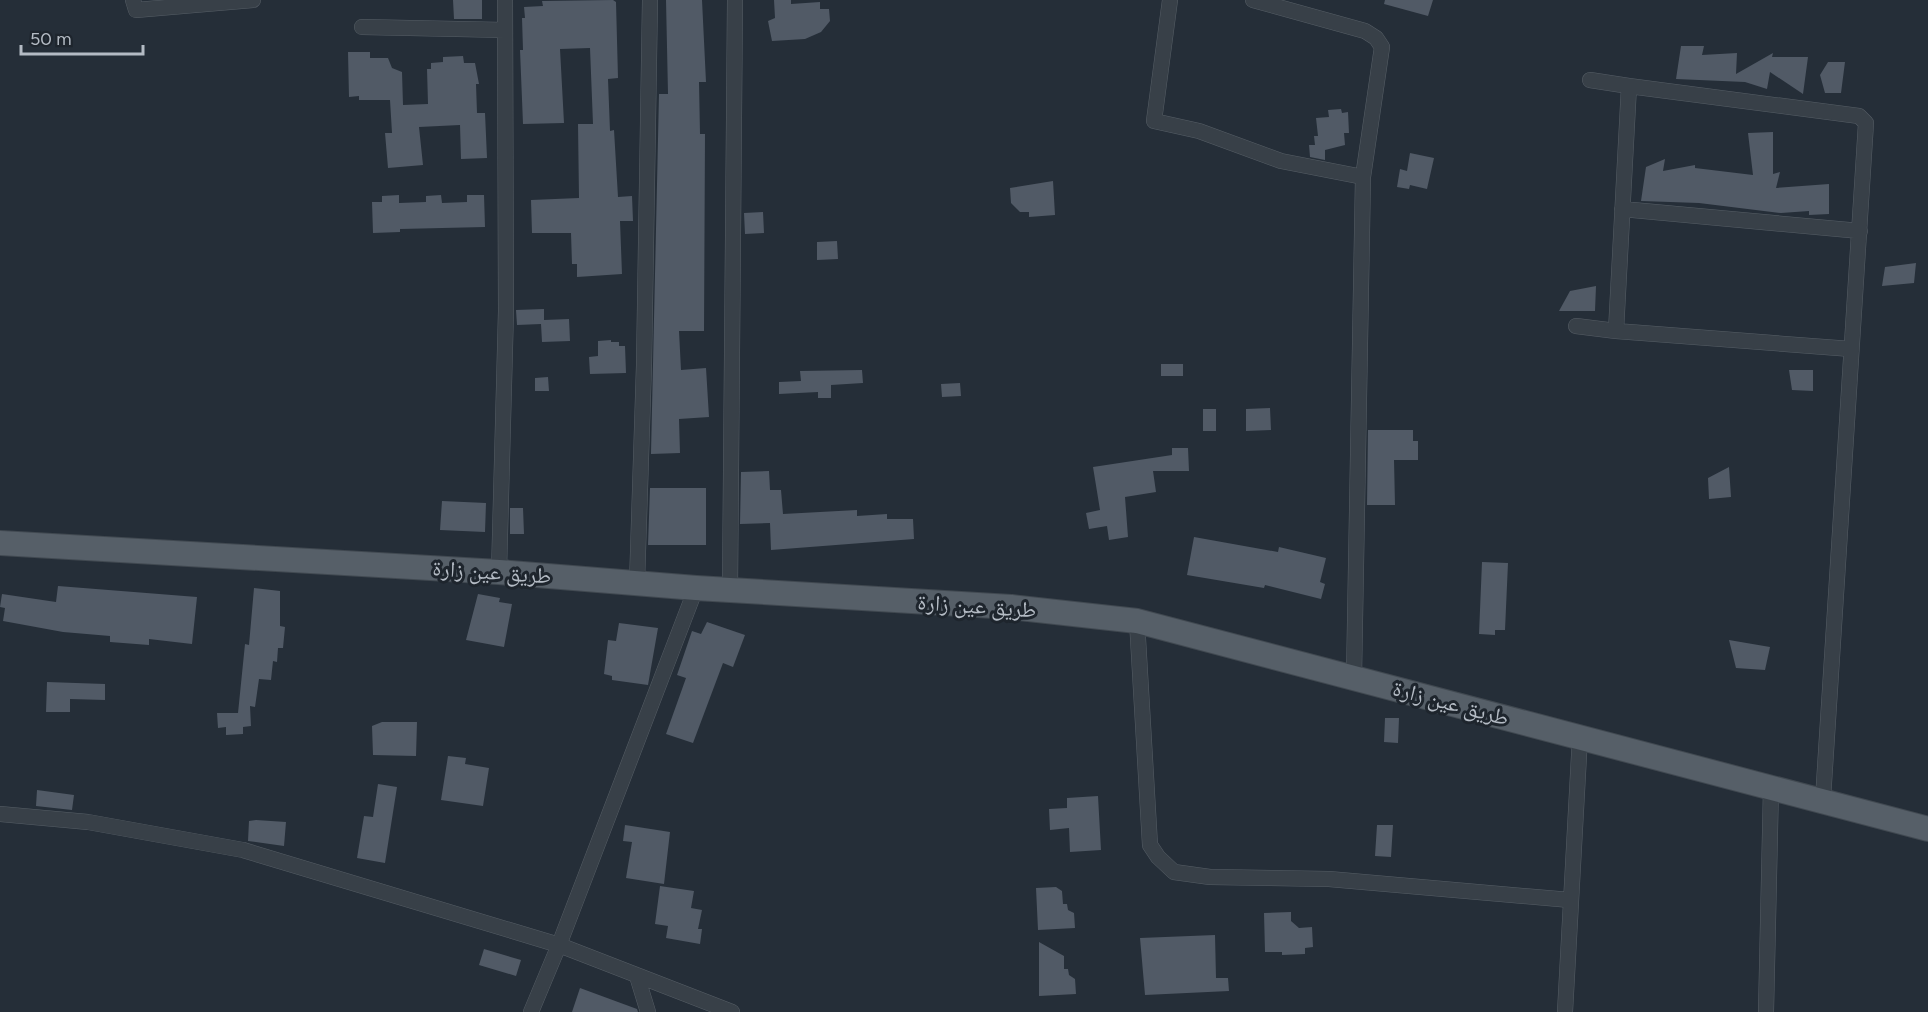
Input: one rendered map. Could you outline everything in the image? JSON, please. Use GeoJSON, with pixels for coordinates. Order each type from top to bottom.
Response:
{"type":"FeatureCollection","features":[{"type":"Feature","properties":{"kind":"main road","name":"طريق عين زارة"},"geometry":{"type":"LineString","coordinates":[[0,543],[499,572],[696,588],[1011,608],[1137,621],[1822,799],[1928,829]]}},
{"type":"Feature","properties":{"kind":"street"},"geometry":{"type":"LineString","coordinates":[[133,0],[136,10],[253,0]]}},
{"type":"Feature","properties":{"kind":"street"},"geometry":{"type":"LineString","coordinates":[[499,572],[506,311],[505,0]]}},
{"type":"Feature","properties":{"kind":"street"},"geometry":{"type":"LineString","coordinates":[[637,583],[645,353],[650,0]]}},
{"type":"Feature","properties":{"kind":"street"},"geometry":{"type":"LineString","coordinates":[[730,589],[735,0]]}},
{"type":"Feature","properties":{"kind":"street"},"geometry":{"type":"LineString","coordinates":[[1170,0],[1154,121],[1199,131],[1281,161],[1363,177]]}},
{"type":"Feature","properties":{"kind":"street"},"geometry":{"type":"LineString","coordinates":[[1253,0],[1365,31],[1376,38],[1382,47],[1363,177],[1354,677]]}},
{"type":"Feature","properties":{"kind":"street"},"geometry":{"type":"LineString","coordinates":[[362,27],[505,30]]}},
{"type":"Feature","properties":{"kind":"street"},"geometry":{"type":"LineString","coordinates":[[1590,80],[1864,119],[1866,123],[1822,799]]}},
{"type":"Feature","properties":{"kind":"street"},"geometry":{"type":"LineString","coordinates":[[1616,331],[1629,86]]}},
{"type":"Feature","properties":{"kind":"street"},"geometry":{"type":"LineString","coordinates":[[1622,209],[1860,231]]}},
{"type":"Feature","properties":{"kind":"street"},"geometry":{"type":"LineString","coordinates":[[1576,326],[1851,349]]}},
{"type":"Feature","properties":{"kind":"street"},"geometry":{"type":"LineString","coordinates":[[531,1012],[696,588]]}},
{"type":"Feature","properties":{"kind":"street"},"geometry":{"type":"LineString","coordinates":[[1137,621],[1150,845],[1158,857],[1174,872],[1210,877],[1329,879],[1570,900]]}},
{"type":"Feature","properties":{"kind":"street"},"geometry":{"type":"LineString","coordinates":[[1565,1012],[1580,737]]}},
{"type":"Feature","properties":{"kind":"street"},"geometry":{"type":"LineString","coordinates":[[1766,1012],[1771,787]]}},
{"type":"Feature","properties":{"kind":"street"},"geometry":{"type":"LineString","coordinates":[[0,814],[88,822],[243,850],[559,945],[732,1012]]}},
{"type":"Feature","properties":{"kind":"street"},"geometry":{"type":"LineString","coordinates":[[637,976],[648,1012]]}},
{"type":"Feature","properties":{"kind":"building"},"geometry":{"type":"Polygon","coordinates":[[[453,0],[482,0],[482,19],[454,19],[453,0]]]}},
{"type":"Feature","properties":{"kind":"building"},"geometry":{"type":"Polygon","coordinates":[[[613,0],[616,2],[618,78],[608,79],[610,131],[614,130],[618,197],[632,196],[633,221],[620,221],[622,274],[577,277],[577,264],[572,264],[571,233],[532,233],[531,200],[579,198],[578,124],[593,124],[590,48],[560,49],[564,123],[523,124],[520,50],[523,50],[522,18],[525,18],[524,7],[543,6],[542,1],[613,0]]]}},
{"type":"Feature","properties":{"kind":"building"},"geometry":{"type":"Polygon","coordinates":[[[666,0],[702,0],[706,82],[699,82],[700,134],[705,134],[704,331],[679,331],[681,370],[706,368],[709,417],[679,419],[680,453],[651,454],[659,94],[668,94],[666,0]]]}},
{"type":"Feature","properties":{"kind":"building"},"geometry":{"type":"Polygon","coordinates":[[[774,0],[791,0],[791,4],[820,2],[820,9],[829,9],[830,21],[821,32],[805,39],[772,41],[768,21],[775,18],[774,0]]]}},
{"type":"Feature","properties":{"kind":"building"},"geometry":{"type":"Polygon","coordinates":[[[1385,0],[1433,0],[1428,16],[1384,4],[1385,0]]]}},
{"type":"Feature","properties":{"kind":"building"},"geometry":{"type":"Polygon","coordinates":[[[1681,46],[1704,46],[1702,55],[1737,53],[1736,74],[1773,53],[1772,57],[1808,57],[1803,94],[1770,72],[1767,89],[1745,82],[1676,79],[1681,46]]]}},
{"type":"Feature","properties":{"kind":"building"},"geometry":{"type":"Polygon","coordinates":[[[348,52],[370,52],[370,58],[388,58],[392,68],[402,72],[403,105],[428,104],[427,69],[431,69],[431,63],[443,62],[443,57],[463,56],[464,63],[475,63],[479,84],[476,84],[477,113],[485,113],[487,158],[461,159],[460,125],[419,127],[423,165],[388,168],[385,133],[392,133],[390,100],[359,100],[359,96],[349,97],[348,52]]]}},
{"type":"Feature","properties":{"kind":"building"},"geometry":{"type":"Polygon","coordinates":[[[1828,62],[1845,62],[1841,93],[1825,93],[1820,75],[1828,62]]]}},
{"type":"Feature","properties":{"kind":"building"},"geometry":{"type":"Polygon","coordinates":[[[1341,109],[1342,113],[1348,112],[1349,133],[1344,133],[1345,145],[1325,150],[1325,160],[1310,157],[1309,145],[1315,145],[1314,136],[1318,136],[1316,118],[1329,117],[1328,110],[1341,109]]]}},
{"type":"Feature","properties":{"kind":"building"},"geometry":{"type":"Polygon","coordinates":[[[1773,132],[1773,174],[1780,172],[1776,188],[1829,184],[1829,214],[1809,215],[1809,211],[1781,213],[1699,203],[1641,201],[1646,167],[1665,159],[1663,171],[1695,165],[1695,168],[1753,175],[1748,133],[1773,132]]]}},
{"type":"Feature","properties":{"kind":"building"},"geometry":{"type":"Polygon","coordinates":[[[1410,153],[1434,158],[1427,189],[1410,185],[1409,189],[1397,187],[1400,169],[1407,171],[1410,153]]]}},
{"type":"Feature","properties":{"kind":"building"},"geometry":{"type":"Polygon","coordinates":[[[1053,181],[1055,215],[1029,217],[1029,212],[1020,212],[1011,203],[1010,188],[1053,181]]]}},
{"type":"Feature","properties":{"kind":"building"},"geometry":{"type":"Polygon","coordinates":[[[399,195],[399,203],[426,202],[426,196],[441,195],[442,203],[467,202],[467,195],[484,195],[485,227],[400,229],[400,232],[373,233],[372,202],[382,202],[382,196],[399,195]]]}},
{"type":"Feature","properties":{"kind":"building"},"geometry":{"type":"Polygon","coordinates":[[[763,212],[764,233],[745,234],[744,213],[763,212]]]}},
{"type":"Feature","properties":{"kind":"building"},"geometry":{"type":"Polygon","coordinates":[[[837,241],[838,259],[817,260],[817,242],[837,241]]]}},
{"type":"Feature","properties":{"kind":"building"},"geometry":{"type":"Polygon","coordinates":[[[1916,263],[1914,283],[1882,286],[1885,267],[1916,263]]]}},
{"type":"Feature","properties":{"kind":"building"},"geometry":{"type":"Polygon","coordinates":[[[1596,286],[1595,311],[1559,311],[1570,291],[1596,286]]]}},
{"type":"Feature","properties":{"kind":"building"},"geometry":{"type":"Polygon","coordinates":[[[544,309],[544,320],[569,319],[570,341],[542,342],[541,324],[517,325],[516,310],[544,309]]]}},
{"type":"Feature","properties":{"kind":"building"},"geometry":{"type":"Polygon","coordinates":[[[611,340],[611,342],[619,342],[619,346],[625,346],[626,373],[590,374],[589,357],[598,356],[598,341],[611,340]]]}},
{"type":"Feature","properties":{"kind":"building"},"geometry":{"type":"Polygon","coordinates":[[[1161,364],[1183,364],[1183,376],[1161,376],[1161,364]]]}},
{"type":"Feature","properties":{"kind":"building"},"geometry":{"type":"Polygon","coordinates":[[[862,370],[863,383],[831,385],[831,398],[818,398],[818,392],[779,394],[779,382],[801,381],[800,371],[862,370]]]}},
{"type":"Feature","properties":{"kind":"building"},"geometry":{"type":"Polygon","coordinates":[[[1789,370],[1813,370],[1813,391],[1792,390],[1789,370]]]}},
{"type":"Feature","properties":{"kind":"building"},"geometry":{"type":"Polygon","coordinates":[[[548,377],[549,391],[535,391],[535,378],[548,377]]]}},
{"type":"Feature","properties":{"kind":"building"},"geometry":{"type":"Polygon","coordinates":[[[960,383],[961,396],[942,397],[941,384],[960,383]]]}},
{"type":"Feature","properties":{"kind":"building"},"geometry":{"type":"Polygon","coordinates":[[[1270,408],[1271,430],[1246,431],[1246,409],[1270,408]]]}},
{"type":"Feature","properties":{"kind":"building"},"geometry":{"type":"Polygon","coordinates":[[[1203,409],[1216,409],[1216,431],[1203,431],[1203,409]]]}},
{"type":"Feature","properties":{"kind":"building"},"geometry":{"type":"Polygon","coordinates":[[[1368,430],[1413,430],[1413,441],[1418,441],[1418,460],[1394,460],[1395,505],[1367,505],[1368,430]]]}},
{"type":"Feature","properties":{"kind":"building"},"geometry":{"type":"Polygon","coordinates":[[[1172,448],[1188,448],[1189,471],[1153,471],[1156,492],[1125,497],[1128,537],[1109,540],[1107,526],[1089,529],[1086,513],[1100,510],[1093,467],[1172,455],[1172,448]]]}},
{"type":"Feature","properties":{"kind":"building"},"geometry":{"type":"Polygon","coordinates":[[[1729,467],[1731,497],[1709,499],[1708,478],[1729,467]]]}},
{"type":"Feature","properties":{"kind":"building"},"geometry":{"type":"Polygon","coordinates":[[[769,471],[770,490],[781,490],[783,514],[857,510],[857,516],[887,514],[887,519],[913,519],[914,539],[771,550],[770,523],[740,524],[741,472],[769,471]]]}},
{"type":"Feature","properties":{"kind":"building"},"geometry":{"type":"Polygon","coordinates":[[[650,488],[706,488],[706,545],[648,545],[650,488]]]}},
{"type":"Feature","properties":{"kind":"building"},"geometry":{"type":"Polygon","coordinates":[[[442,501],[486,503],[485,532],[440,530],[442,501]]]}},
{"type":"Feature","properties":{"kind":"building"},"geometry":{"type":"Polygon","coordinates":[[[510,508],[523,508],[524,534],[510,534],[510,508]]]}},
{"type":"Feature","properties":{"kind":"building"},"geometry":{"type":"Polygon","coordinates":[[[1194,537],[1278,552],[1279,547],[1326,558],[1320,582],[1325,584],[1321,599],[1265,585],[1264,588],[1187,575],[1194,537]]]}},
{"type":"Feature","properties":{"kind":"building"},"geometry":{"type":"Polygon","coordinates":[[[1482,562],[1508,563],[1505,630],[1495,630],[1495,635],[1479,634],[1482,562]]]}},
{"type":"Feature","properties":{"kind":"building"},"geometry":{"type":"Polygon","coordinates":[[[58,586],[197,597],[192,644],[149,639],[149,645],[110,642],[110,636],[63,632],[3,621],[5,608],[0,607],[2,594],[56,602],[58,586]]]}},
{"type":"Feature","properties":{"kind":"building"},"geometry":{"type":"Polygon","coordinates":[[[254,588],[280,591],[280,626],[285,627],[283,648],[278,648],[277,662],[273,661],[271,680],[259,679],[255,707],[250,706],[251,726],[243,727],[243,734],[226,735],[226,727],[218,728],[217,713],[238,713],[245,644],[249,645],[254,588]]]}},
{"type":"Feature","properties":{"kind":"building"},"geometry":{"type":"Polygon","coordinates":[[[478,594],[500,598],[499,602],[512,604],[504,647],[466,640],[478,594]]]}},
{"type":"Feature","properties":{"kind":"building"},"geometry":{"type":"Polygon","coordinates":[[[707,622],[745,635],[733,667],[723,663],[693,743],[666,734],[686,678],[677,675],[692,631],[701,634],[707,622]]]}},
{"type":"Feature","properties":{"kind":"building"},"geometry":{"type":"Polygon","coordinates":[[[619,623],[658,628],[648,685],[612,680],[612,676],[604,674],[608,640],[616,641],[619,623]]]}},
{"type":"Feature","properties":{"kind":"building"},"geometry":{"type":"Polygon","coordinates":[[[1729,640],[1770,647],[1765,670],[1736,668],[1729,640]]]}},
{"type":"Feature","properties":{"kind":"building"},"geometry":{"type":"Polygon","coordinates":[[[47,682],[105,684],[105,700],[70,699],[70,712],[46,712],[47,682]]]}},
{"type":"Feature","properties":{"kind":"building"},"geometry":{"type":"Polygon","coordinates":[[[1385,718],[1399,718],[1398,743],[1384,742],[1385,718]]]}},
{"type":"Feature","properties":{"kind":"building"},"geometry":{"type":"Polygon","coordinates":[[[382,722],[417,722],[416,756],[373,755],[372,726],[382,722]]]}},
{"type":"Feature","properties":{"kind":"building"},"geometry":{"type":"Polygon","coordinates":[[[448,756],[466,758],[465,764],[489,768],[483,806],[441,800],[448,756]]]}},
{"type":"Feature","properties":{"kind":"building"},"geometry":{"type":"Polygon","coordinates":[[[378,784],[397,787],[385,863],[357,858],[364,816],[373,817],[378,784]]]}},
{"type":"Feature","properties":{"kind":"building"},"geometry":{"type":"Polygon","coordinates":[[[37,790],[74,795],[72,810],[36,806],[37,790]]]}},
{"type":"Feature","properties":{"kind":"building"},"geometry":{"type":"Polygon","coordinates":[[[1098,796],[1101,850],[1070,852],[1069,828],[1050,830],[1049,809],[1067,808],[1067,798],[1098,796]]]}},
{"type":"Feature","properties":{"kind":"building"},"geometry":{"type":"Polygon","coordinates":[[[249,821],[286,822],[284,846],[248,841],[249,821]]]}},
{"type":"Feature","properties":{"kind":"building"},"geometry":{"type":"Polygon","coordinates":[[[625,825],[670,832],[664,884],[626,878],[632,842],[623,841],[625,825]]]}},
{"type":"Feature","properties":{"kind":"building"},"geometry":{"type":"Polygon","coordinates":[[[1377,825],[1393,825],[1391,857],[1375,856],[1377,825]]]}},
{"type":"Feature","properties":{"kind":"building"},"geometry":{"type":"Polygon","coordinates":[[[660,886],[694,891],[691,908],[702,910],[698,929],[702,929],[700,944],[666,938],[668,926],[655,924],[660,886]]]}},
{"type":"Feature","properties":{"kind":"building"},"geometry":{"type":"Polygon","coordinates":[[[1056,887],[1062,891],[1063,904],[1067,904],[1068,910],[1074,913],[1075,928],[1038,930],[1036,888],[1056,887]]]}},
{"type":"Feature","properties":{"kind":"building"},"geometry":{"type":"Polygon","coordinates":[[[1291,912],[1291,921],[1299,928],[1312,927],[1313,947],[1305,948],[1305,954],[1282,955],[1282,952],[1265,952],[1264,913],[1291,912]]]}},
{"type":"Feature","properties":{"kind":"building"},"geometry":{"type":"Polygon","coordinates":[[[1215,935],[1216,978],[1228,978],[1229,991],[1145,995],[1140,938],[1215,935]]]}},
{"type":"Feature","properties":{"kind":"building"},"geometry":{"type":"Polygon","coordinates":[[[1039,942],[1064,956],[1064,969],[1068,969],[1069,975],[1075,979],[1076,994],[1039,996],[1039,942]]]}},
{"type":"Feature","properties":{"kind":"building"},"geometry":{"type":"Polygon","coordinates":[[[484,949],[521,960],[516,976],[479,965],[484,949]]]}},
{"type":"Feature","properties":{"kind":"building"},"geometry":{"type":"Polygon","coordinates":[[[580,988],[637,1009],[638,1012],[572,1012],[580,988]]]}}]}
